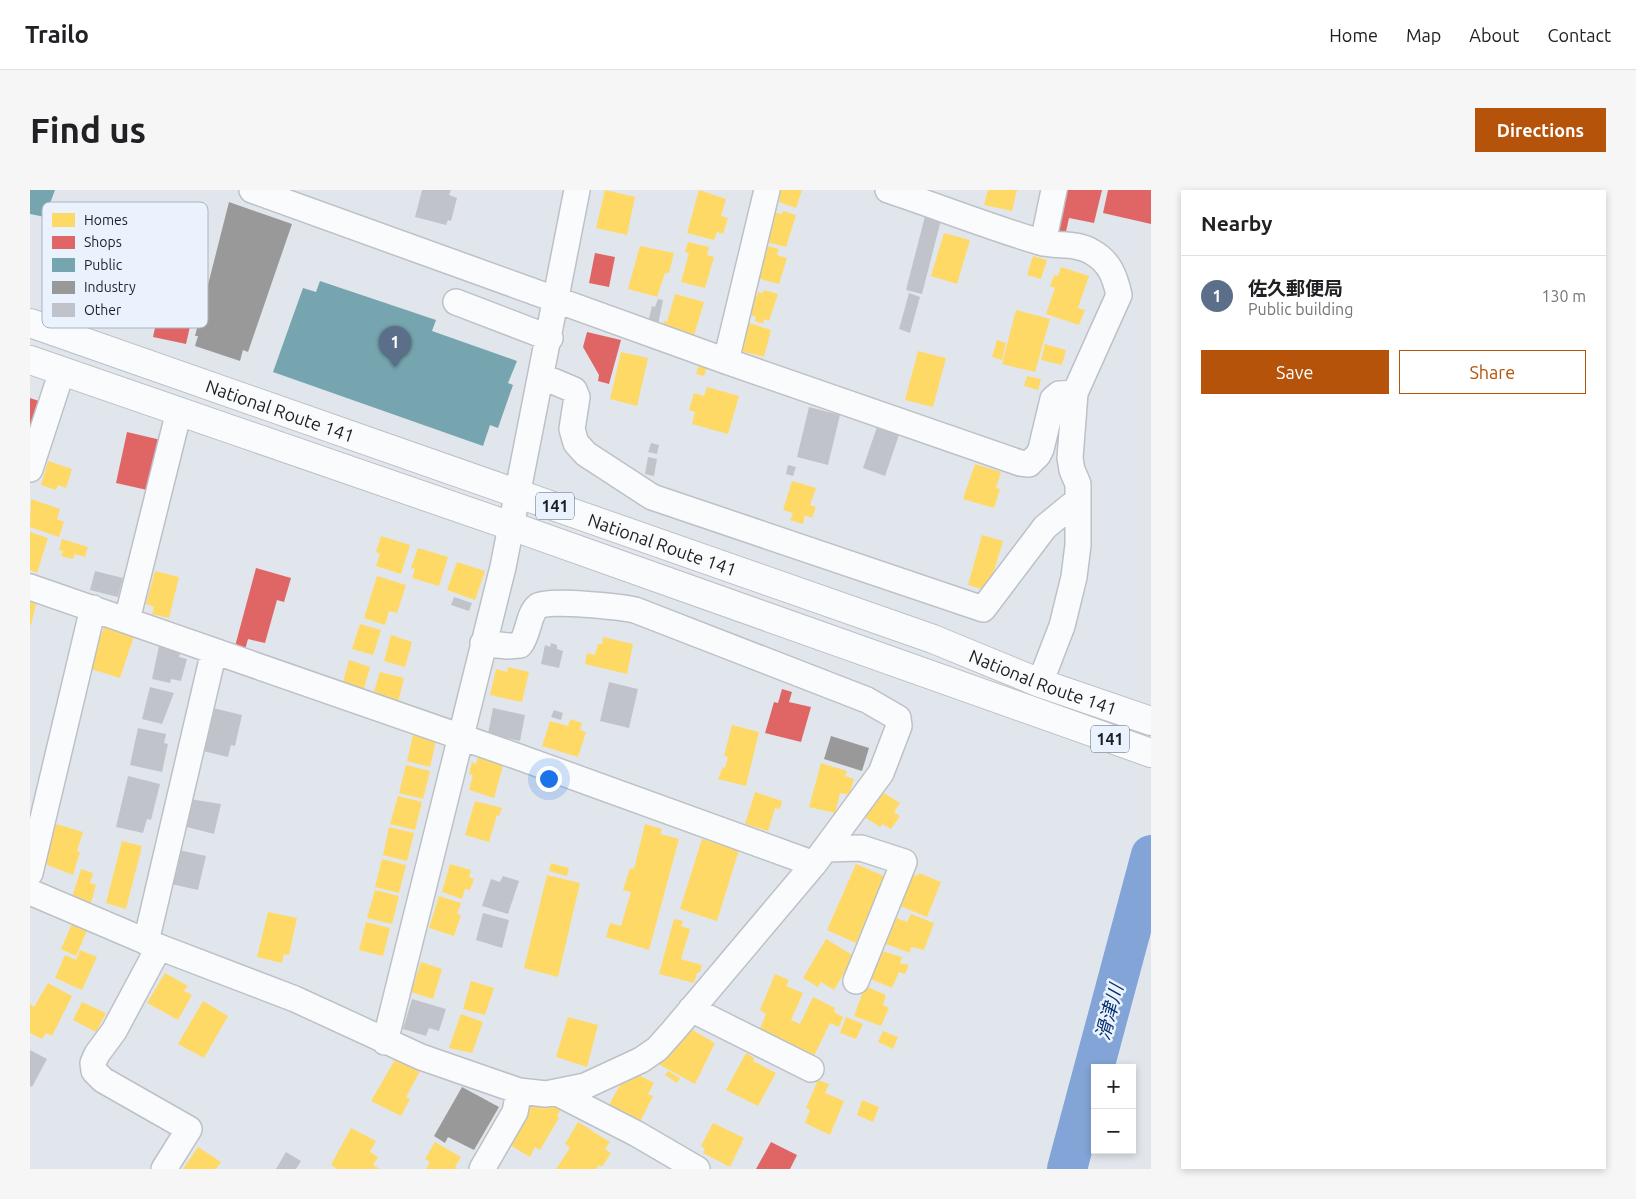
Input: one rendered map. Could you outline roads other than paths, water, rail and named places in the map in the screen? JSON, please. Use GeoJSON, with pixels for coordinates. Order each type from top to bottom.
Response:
{"type":"FeatureCollection","features":[{"type":"Feature","properties":{"kind":"highway","name":"National Route 141"},"geometry":{"type":"LineString","coordinates":[[30,323],[42,327]]}},
{"type":"Feature","properties":{"kind":"highway","name":"National Route 141"},"geometry":{"type":"LineString","coordinates":[[44,328],[934,639],[1040,683],[1151,721]]}},
{"type":"Feature","properties":{"kind":"highway","name":"National Route 141"},"geometry":{"type":"LineString","coordinates":[[30,360],[511,526],[1151,753]]}},
{"type":"Feature","properties":{"kind":"street"},"geometry":{"type":"LineString","coordinates":[[252,190],[726,361],[1020,463],[1029,464],[1038,455],[1053,399],[1058,394],[1075,393]]}},
{"type":"Feature","properties":{"kind":"street"},"geometry":{"type":"LineString","coordinates":[[385,1042],[503,567],[550,338],[577,190]]}},
{"type":"Feature","properties":{"kind":"street"},"geometry":{"type":"LineString","coordinates":[[726,361],[767,190]]}},
{"type":"Feature","properties":{"kind":"street"},"geometry":{"type":"LineString","coordinates":[[888,190],[1043,243],[1071,244],[1092,251],[1107,263],[1116,278],[1119,295],[1075,393],[1070,458],[1072,470],[1078,484],[1078,545],[1074,577],[1062,626],[1040,683]]}},
{"type":"Feature","properties":{"kind":"street"},"geometry":{"type":"LineString","coordinates":[[1043,243],[1054,190]]}},
{"type":"Feature","properties":{"kind":"street"},"geometry":{"type":"LineString","coordinates":[[456,302],[550,338]]}},
{"type":"Feature","properties":{"kind":"street"},"geometry":{"type":"LineString","coordinates":[[30,470],[62,371]]}},
{"type":"Feature","properties":{"kind":"street"},"geometry":{"type":"LineString","coordinates":[[541,376],[574,390],[578,397],[572,429],[576,443],[586,454],[652,497],[982,609],[1045,527],[1078,500]]}},
{"type":"Feature","properties":{"kind":"street"},"geometry":{"type":"LineString","coordinates":[[127,620],[179,411]]}},
{"type":"Feature","properties":{"kind":"street"},"geometry":{"type":"LineString","coordinates":[[30,588],[93,608],[462,737],[820,857],[861,848],[904,862],[856,982]]}},
{"type":"Feature","properties":{"kind":"street"},"geometry":{"type":"LineString","coordinates":[[30,892],[153,945],[295,1000],[421,1057],[519,1091],[546,1094],[585,1086],[641,1060],[657,1049],[820,857],[881,773],[900,726],[898,718],[893,713],[867,700],[635,610],[617,607],[544,604],[534,611],[525,638],[520,645],[507,646],[483,643]]}},
{"type":"Feature","properties":{"kind":"street"},"geometry":{"type":"LineString","coordinates":[[30,872],[93,608]]}},
{"type":"Feature","properties":{"kind":"street"},"geometry":{"type":"LineString","coordinates":[[164,1169],[189,1129],[103,1080],[94,1071],[93,1063],[96,1054],[114,1031],[153,945],[214,651]]}},
{"type":"Feature","properties":{"kind":"street"},"geometry":{"type":"LineString","coordinates":[[691,1009],[811,1069]]}},
{"type":"Feature","properties":{"kind":"street"},"geometry":{"type":"LineString","coordinates":[[482,1169],[515,1112],[519,1091]]}},
{"type":"Feature","properties":{"kind":"street"},"geometry":{"type":"LineString","coordinates":[[556,1093],[637,1134],[697,1169]]}},
{"type":"Feature","properties":{"kind":"waterway","name":"滑津川"},"geometry":{"type":"LineString","coordinates":[[1067,1169],[1151,855]]}},
{"type":"Feature","properties":{"kind":"place","name":"佐久郵便局"},"geometry":{"type":"Point","coordinates":[395,367]}}]}
